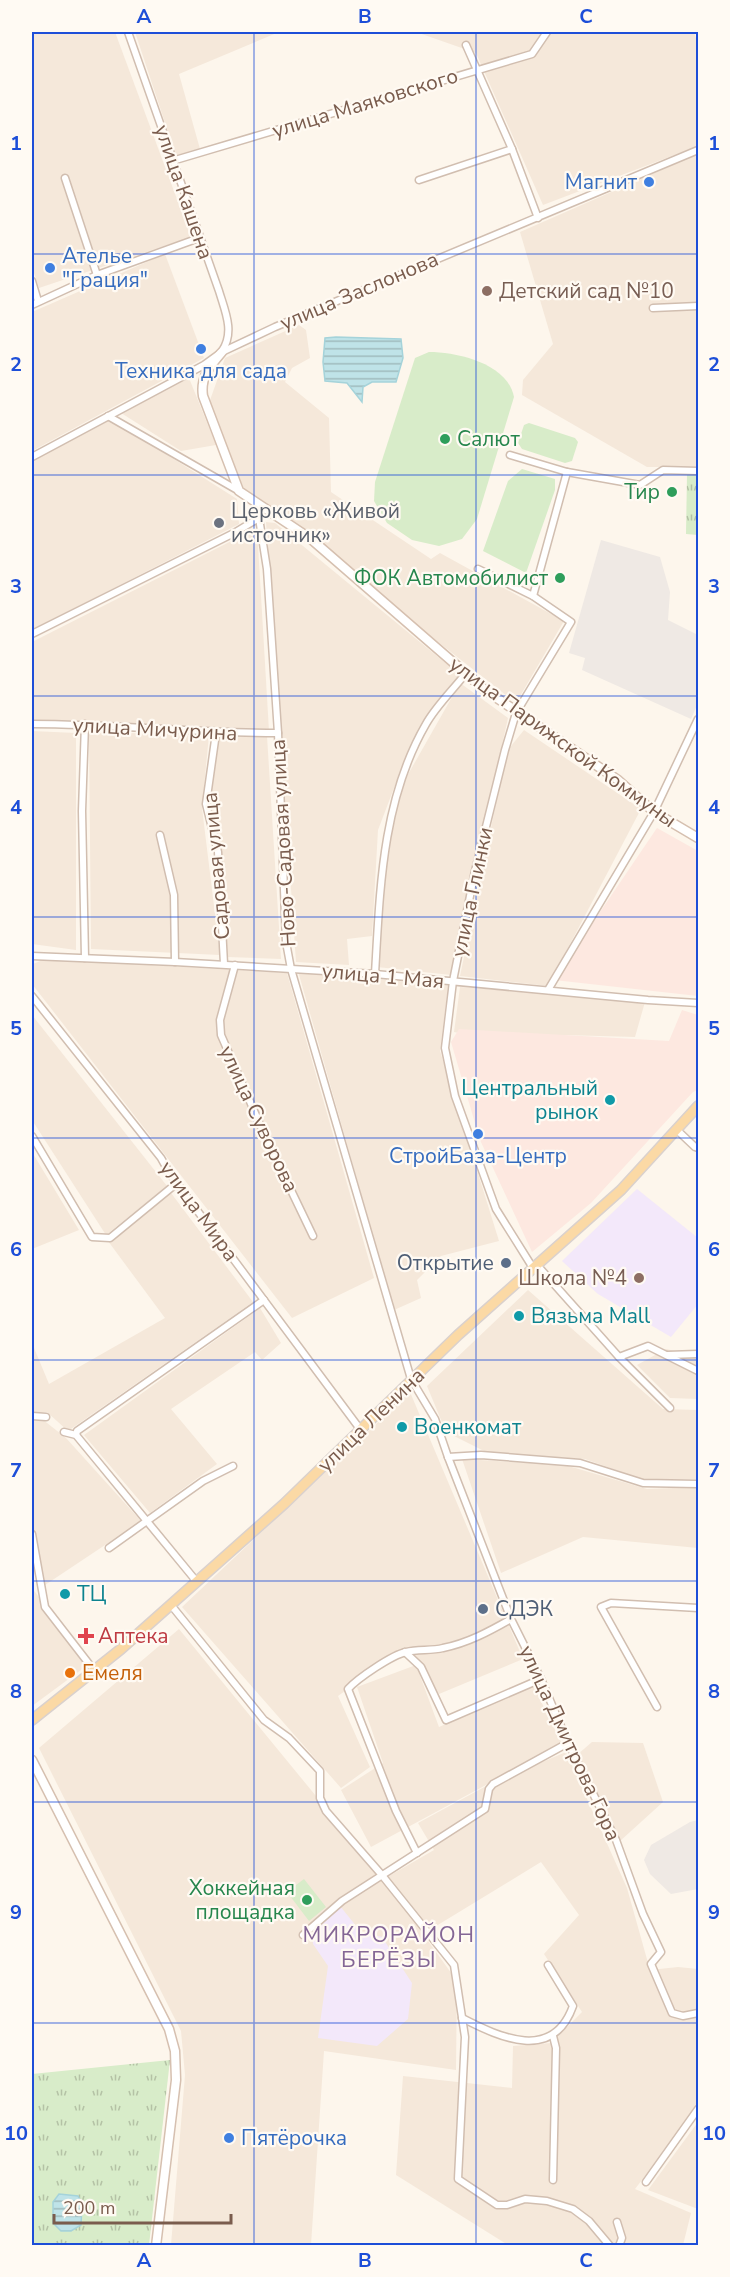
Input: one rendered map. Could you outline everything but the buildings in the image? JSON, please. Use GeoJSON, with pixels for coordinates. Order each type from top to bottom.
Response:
{"type":"FeatureCollection","features":[{"type":"Feature","properties":{"kind":"main road","name":"улица Ленина"},"geometry":{"type":"LineString","coordinates":[[32,1720],[93,1669],[121,1649],[284,1504],[411,1379],[621,1190],[699,1106]]}},
{"type":"Feature","properties":{"kind":"street","name":"улица Кашена"},"geometry":{"type":"LineString","coordinates":[[128,32],[219,291],[230,331],[228,343],[222,352]]}},
{"type":"Feature","properties":{"kind":"street","name":"улица Маяковского"},"geometry":{"type":"LineString","coordinates":[[172,161],[532,54],[547,32]]}},
{"type":"Feature","properties":{"kind":"street"},"geometry":{"type":"LineString","coordinates":[[466,45],[512,149],[538,218]]}},
{"type":"Feature","properties":{"kind":"street"},"geometry":{"type":"LineString","coordinates":[[419,180],[512,149]]}},
{"type":"Feature","properties":{"kind":"street","name":"улица Заслонова"},"geometry":{"type":"LineString","coordinates":[[32,457],[204,365],[222,352],[275,327],[699,150]]}},
{"type":"Feature","properties":{"kind":"street"},"geometry":{"type":"LineString","coordinates":[[65,178],[97,275]]}},
{"type":"Feature","properties":{"kind":"street"},"geometry":{"type":"LineString","coordinates":[[32,281],[35,303],[97,275],[199,238]]}},
{"type":"Feature","properties":{"kind":"street"},"geometry":{"type":"LineString","coordinates":[[653,308],[699,306]]}},
{"type":"Feature","properties":{"kind":"street"},"geometry":{"type":"LineString","coordinates":[[222,352],[205,375],[202,387],[203,396],[239,491]]}},
{"type":"Feature","properties":{"kind":"street"},"geometry":{"type":"LineString","coordinates":[[108,416],[239,491]]}},
{"type":"Feature","properties":{"kind":"street"},"geometry":{"type":"LineString","coordinates":[[510,455],[567,472],[640,485],[663,470],[699,471]]}},
{"type":"Feature","properties":{"kind":"street"},"geometry":{"type":"LineString","coordinates":[[533,596],[567,472]]}},
{"type":"Feature","properties":{"kind":"street","name":"улица Парижской Коммуны"},"geometry":{"type":"LineString","coordinates":[[239,491],[311,539],[466,674],[516,713],[618,780],[654,812],[699,838]]}},
{"type":"Feature","properties":{"kind":"street","name":"Ново-Садовая улица"},"geometry":{"type":"LineString","coordinates":[[263,507],[259,518],[267,569],[278,733],[286,942],[291,969],[411,1379]]}},
{"type":"Feature","properties":{"kind":"street"},"geometry":{"type":"LineString","coordinates":[[32,634],[234,533],[259,518]]}},
{"type":"Feature","properties":{"kind":"street","name":"улица Глинки"},"geometry":{"type":"LineString","coordinates":[[478,569],[533,596],[571,622],[516,713],[475,871],[453,981],[445,1048],[455,1096],[496,1209],[535,1267],[670,1408]]}},
{"type":"Feature","properties":{"kind":"street"},"geometry":{"type":"LineString","coordinates":[[375,974],[380,877],[398,786],[426,724],[466,674]]}},
{"type":"Feature","properties":{"kind":"street"},"geometry":{"type":"LineString","coordinates":[[548,990],[654,812],[699,719]]}},
{"type":"Feature","properties":{"kind":"street","name":"улица Мичурина"},"geometry":{"type":"LineString","coordinates":[[32,724],[85,724],[216,733],[278,733]]}},
{"type":"Feature","properties":{"kind":"street"},"geometry":{"type":"LineString","coordinates":[[85,724],[82,811],[85,958]]}},
{"type":"Feature","properties":{"kind":"street","name":"Садовая улица"},"geometry":{"type":"LineString","coordinates":[[216,733],[206,804],[218,852],[224,964]]}},
{"type":"Feature","properties":{"kind":"street"},"geometry":{"type":"LineString","coordinates":[[160,835],[174,895],[175,962]]}},
{"type":"Feature","properties":{"kind":"street","name":"улица 1 Мая"},"geometry":{"type":"LineString","coordinates":[[32,956],[224,964],[375,974],[699,1003]]}},
{"type":"Feature","properties":{"kind":"street","name":"улица Суворова"},"geometry":{"type":"LineString","coordinates":[[235,965],[220,1020],[220,1035],[313,1236]]}},
{"type":"Feature","properties":{"kind":"street","name":"улица Мира"},"geometry":{"type":"LineString","coordinates":[[32,996],[161,1158],[177,1183],[360,1429]]}},
{"type":"Feature","properties":{"kind":"street"},"geometry":{"type":"LineString","coordinates":[[677,1130],[699,1148]]}},
{"type":"Feature","properties":{"kind":"street"},"geometry":{"type":"LineString","coordinates":[[32,1136],[92,1237],[110,1238],[177,1183]]}},
{"type":"Feature","properties":{"kind":"street"},"geometry":{"type":"LineString","coordinates":[[76,1435],[78,1431],[264,1300]]}},
{"type":"Feature","properties":{"kind":"street"},"geometry":{"type":"LineString","coordinates":[[619,1357],[648,1346],[699,1371]]}},
{"type":"Feature","properties":{"kind":"street"},"geometry":{"type":"LineString","coordinates":[[666,1355],[699,1354]]}},
{"type":"Feature","properties":{"kind":"street","name":"улица Дмитрова Гора"},"geometry":{"type":"LineString","coordinates":[[411,1379],[435,1419],[511,1619],[616,1840],[643,1914],[661,1952],[651,1964],[668,2006],[672,2013],[683,2016],[699,2013]]}},
{"type":"Feature","properties":{"kind":"street"},"geometry":{"type":"LineString","coordinates":[[32,1416],[46,1417]]}},
{"type":"Feature","properties":{"kind":"street"},"geometry":{"type":"LineString","coordinates":[[64,1432],[76,1435],[198,1582]]}},
{"type":"Feature","properties":{"kind":"street"},"geometry":{"type":"LineString","coordinates":[[448,1457],[481,1455],[580,1462],[643,1483],[699,1484]]}},
{"type":"Feature","properties":{"kind":"street"},"geometry":{"type":"LineString","coordinates":[[109,1548],[203,1481],[233,1466]]}},
{"type":"Feature","properties":{"kind":"street"},"geometry":{"type":"LineString","coordinates":[[32,1533],[45,1606],[93,1669]]}},
{"type":"Feature","properties":{"kind":"street"},"geometry":{"type":"LineString","coordinates":[[657,1707],[601,1607],[611,1603],[699,1608]]}},
{"type":"Feature","properties":{"kind":"street"},"geometry":{"type":"LineString","coordinates":[[171,1605],[264,1720],[289,1738],[320,1771],[321,1798],[326,1811],[381,1874],[454,1965],[465,2037],[458,2179],[497,2205],[507,2205],[525,2199],[547,2201],[573,2209],[589,2221],[610,2246]]}},
{"type":"Feature","properties":{"kind":"street"},"geometry":{"type":"LineString","coordinates":[[417,1853],[396,1810],[348,1689],[357,1679],[405,1652],[444,1648],[482,1636],[511,1619]]}},
{"type":"Feature","properties":{"kind":"street"},"geometry":{"type":"LineString","coordinates":[[405,1652],[421,1667],[446,1720],[541,1679]]}},
{"type":"Feature","properties":{"kind":"street"},"geometry":{"type":"LineString","coordinates":[[303,1935],[342,1901],[485,1809],[489,1789],[493,1784],[568,1743]]}},
{"type":"Feature","properties":{"kind":"street"},"geometry":{"type":"LineString","coordinates":[[32,1760],[169,2029],[175,2051],[176,2080],[156,2246]]}},
{"type":"Feature","properties":{"kind":"street"},"geometry":{"type":"LineString","coordinates":[[462,2018],[494,2035],[510,2040],[533,2040],[552,2036],[568,2022],[573,2006],[548,1965]]}},
{"type":"Feature","properties":{"kind":"street"},"geometry":{"type":"LineString","coordinates":[[552,2036],[556,2048],[553,2180]]}},
{"type":"Feature","properties":{"kind":"street"},"geometry":{"type":"LineString","coordinates":[[646,2182],[699,2109]]}},
{"type":"Feature","properties":{"kind":"street"},"geometry":{"type":"LineString","coordinates":[[617,2222],[622,2238],[619,2246]]}},
{"type":"Feature","properties":{"kind":"shaded area"},"geometry":{"type":"Polygon","coordinates":[[[32,32],[115,32],[191,237],[39,288],[32,267],[32,32]]]}},
{"type":"Feature","properties":{"kind":"shaded area"},"geometry":{"type":"Polygon","coordinates":[[[135,32],[279,32],[179,74],[200,149],[176,156],[135,32]]]}},
{"type":"Feature","properties":{"kind":"shaded area"},"geometry":{"type":"Polygon","coordinates":[[[416,32],[694,32],[698,45],[698,146],[543,205],[476,53],[416,32]]]}},
{"type":"Feature","properties":{"kind":"shaded area"},"geometry":{"type":"Polygon","coordinates":[[[698,154],[698,467],[647,467],[522,395],[523,380],[553,344],[520,232],[698,154]]]}},
{"type":"Feature","properties":{"kind":"shaded area"},"geometry":{"type":"Polygon","coordinates":[[[165,254],[204,358],[32,451],[32,312],[165,254]]]}},
{"type":"Feature","properties":{"kind":"shaded area"},"geometry":{"type":"Polygon","coordinates":[[[299,325],[306,330],[310,358],[292,368],[285,382],[329,418],[331,492],[431,559],[440,553],[564,621],[516,703],[245,491],[209,403],[225,358],[299,325]]]}},
{"type":"Feature","properties":{"kind":"shaded area"},"geometry":{"type":"Polygon","coordinates":[[[189,378],[216,445],[181,451],[118,411],[189,378]]]}},
{"type":"Feature","properties":{"kind":"shaded area"},"geometry":{"type":"Polygon","coordinates":[[[109,418],[237,499],[239,524],[32,630],[32,460],[109,418]]]}},
{"type":"Feature","properties":{"kind":"shaded area"},"geometry":{"type":"Polygon","coordinates":[[[266,522],[275,523],[460,675],[407,754],[378,830],[372,936],[347,939],[349,965],[296,962],[266,522]]]}},
{"type":"Feature","properties":{"kind":"shaded area"},"geometry":{"type":"Polygon","coordinates":[[[257,528],[269,731],[32,721],[32,642],[257,528]]]}},
{"type":"Feature","properties":{"kind":"shaded area"},"geometry":{"type":"Polygon","coordinates":[[[601,540],[660,557],[670,592],[668,620],[698,635],[698,703],[691,719],[582,670],[585,658],[569,653],[601,540]]]}},
{"type":"Feature","properties":{"kind":"shaded area"},"geometry":{"type":"Polygon","coordinates":[[[460,683],[508,718],[451,975],[377,967],[382,877],[402,785],[460,683]]]}},
{"type":"Feature","properties":{"kind":"shaded area"},"geometry":{"type":"Polygon","coordinates":[[[524,730],[641,809],[548,986],[460,976],[507,751],[524,730]]]}},
{"type":"Feature","properties":{"kind":"shaded area"},"geometry":{"type":"Polygon","coordinates":[[[32,731],[76,733],[76,950],[32,944],[32,731]]]}},
{"type":"Feature","properties":{"kind":"shaded area"},"geometry":{"type":"Polygon","coordinates":[[[89,732],[209,735],[202,808],[220,955],[91,949],[89,732]]]}},
{"type":"Feature","properties":{"kind":"shaded area"},"geometry":{"type":"Polygon","coordinates":[[[267,736],[281,959],[227,957],[220,852],[210,801],[218,738],[267,736]]]}},
{"type":"Feature","properties":{"kind":"shaded area"},"geometry":{"type":"Polygon","coordinates":[[[657,828],[698,851],[698,996],[554,980],[657,828]]]}},
{"type":"Feature","properties":{"kind":"shaded area"},"geometry":{"type":"Polygon","coordinates":[[[45,959],[287,973],[374,1278],[292,1318],[32,984],[33,964],[45,959]]]}},
{"type":"Feature","properties":{"kind":"shaded area"},"geometry":{"type":"Polygon","coordinates":[[[298,971],[448,986],[440,1051],[499,1241],[441,1256],[417,1280],[421,1298],[394,1310],[298,971]]]}},
{"type":"Feature","properties":{"kind":"shaded area"},"geometry":{"type":"Polygon","coordinates":[[[460,987],[645,1002],[635,1037],[564,1035],[532,1049],[454,1032],[460,987]]]}},
{"type":"Feature","properties":{"kind":"shaded area"},"geometry":{"type":"Polygon","coordinates":[[[682,1010],[698,1015],[698,1090],[693,1092],[591,1203],[532,1252],[480,1140],[451,1042],[459,1029],[669,1041],[682,1010]]]}},
{"type":"Feature","properties":{"kind":"shaded area"},"geometry":{"type":"Polygon","coordinates":[[[32,1015],[167,1186],[106,1235],[32,1120],[32,1015]]]}},
{"type":"Feature","properties":{"kind":"shaded area"},"geometry":{"type":"Polygon","coordinates":[[[32,1152],[79,1230],[32,1249],[32,1152]]]}},
{"type":"Feature","properties":{"kind":"shaded area","name":"Школа №4"},"geometry":{"type":"Polygon","coordinates":[[[637,1189],[698,1238],[698,1304],[671,1337],[598,1294],[562,1261],[637,1189]]]}},
{"type":"Feature","properties":{"kind":"shaded area"},"geometry":{"type":"Polygon","coordinates":[[[171,1193],[253,1302],[68,1431],[47,1412],[32,1413],[32,1343],[49,1384],[165,1318],[108,1241],[171,1193]]]}},
{"type":"Feature","properties":{"kind":"shaded area"},"geometry":{"type":"Polygon","coordinates":[[[528,1290],[663,1409],[698,1410],[698,1479],[644,1480],[585,1459],[488,1453],[446,1432],[427,1386],[528,1290]]]}},
{"type":"Feature","properties":{"kind":"shaded area"},"geometry":{"type":"Polygon","coordinates":[[[260,1308],[281,1343],[262,1360],[255,1352],[171,1409],[217,1464],[150,1513],[84,1435],[260,1308]]]}},
{"type":"Feature","properties":{"kind":"shaded area"},"geometry":{"type":"Polygon","coordinates":[[[666,1349],[698,1356],[698,1399],[670,1398],[637,1365],[666,1349]]]}},
{"type":"Feature","properties":{"kind":"shaded area"},"geometry":{"type":"Polygon","coordinates":[[[410,1392],[523,1659],[439,1694],[406,1647],[338,1696],[370,1767],[341,1788],[182,1607],[410,1392]]]}},
{"type":"Feature","properties":{"kind":"shaded area"},"geometry":{"type":"Polygon","coordinates":[[[42,1419],[66,1438],[141,1521],[45,1585],[32,1523],[32,1421],[42,1419]]]}},
{"type":"Feature","properties":{"kind":"shaded area"},"geometry":{"type":"Polygon","coordinates":[[[462,1459],[565,1465],[647,1489],[698,1487],[698,1548],[583,1537],[501,1573],[462,1459]]]}},
{"type":"Feature","properties":{"kind":"shaded area"},"geometry":{"type":"Polygon","coordinates":[[[32,1588],[89,1664],[32,1706],[32,1588]]]}},
{"type":"Feature","properties":{"kind":"shaded area"},"geometry":{"type":"Polygon","coordinates":[[[179,1629],[384,1879],[434,1850],[418,1823],[488,1785],[566,1752],[627,1888],[650,1970],[678,1967],[698,1969],[698,2107],[635,2189],[691,2213],[683,2245],[508,2245],[396,2175],[403,2076],[512,2088],[513,2046],[551,2043],[582,2012],[544,1954],[579,1915],[541,1862],[423,1934],[457,1981],[456,2070],[324,2051],[311,2245],[171,2245],[185,2075],[181,2031],[39,1748],[179,1629]]]}},
{"type":"Feature","properties":{"kind":"shaded area"},"geometry":{"type":"Polygon","coordinates":[[[416,1665],[439,1727],[533,1685],[562,1744],[371,1847],[341,1790],[383,1763],[357,1687],[416,1665]]]}},
{"type":"Feature","properties":{"kind":"shaded area"},"geometry":{"type":"Polygon","coordinates":[[[592,1742],[643,1743],[663,1802],[620,1841],[577,1755],[592,1742]]]}},
{"type":"Feature","properties":{"kind":"shaded area"},"geometry":{"type":"Polygon","coordinates":[[[698,1820],[698,1889],[671,1894],[650,1874],[644,1860],[651,1845],[690,1822],[698,1820]]]}},
{"type":"Feature","properties":{"kind":"shaded area"},"geometry":{"type":"Polygon","coordinates":[[[340,1906],[361,1932],[382,1937],[412,1983],[408,2019],[377,2046],[318,2038],[328,1966],[313,1944],[312,1935],[340,1906]]]}},
{"type":"Feature","properties":{"kind":"shaded area"},"geometry":{"type":"Polygon","coordinates":[[[698,2122],[698,2209],[648,2190],[698,2122]]]}},
{"type":"Feature","properties":{"kind":"green space","name":"Салют"},"geometry":{"type":"Polygon","coordinates":[[[429,352],[454,354],[492,368],[510,386],[514,397],[477,519],[462,539],[439,546],[412,540],[387,523],[374,501],[375,482],[415,358],[429,352]]]}},
{"type":"Feature","properties":{"kind":"green space"},"geometry":{"type":"Polygon","coordinates":[[[529,423],[575,438],[578,442],[572,461],[565,463],[522,449],[518,443],[524,425],[529,423]]]}},
{"type":"Feature","properties":{"kind":"green space"},"geometry":{"type":"Polygon","coordinates":[[[522,469],[555,479],[555,490],[526,573],[483,551],[508,481],[522,469]]]}},
{"type":"Feature","properties":{"kind":"green space"},"geometry":{"type":"Polygon","coordinates":[[[687,474],[698,474],[698,535],[686,534],[687,474]]]}},
{"type":"Feature","properties":{"kind":"green space","name":"Хоккейная площадка"},"geometry":{"type":"Polygon","coordinates":[[[304,1879],[326,1907],[309,1921],[287,1892],[304,1879]]]}},
{"type":"Feature","properties":{"kind":"green space"},"geometry":{"type":"Polygon","coordinates":[[[170,2060],[149,2245],[32,2246],[32,2074],[170,2060]]]}},
{"type":"Feature","properties":{"kind":"water"},"geometry":{"type":"Polygon","coordinates":[[[325,338],[401,339],[403,358],[396,382],[372,382],[363,387],[362,402],[347,383],[325,381],[323,362],[325,338]]]}},
{"type":"Feature","properties":{"kind":"water"},"geometry":{"type":"Polygon","coordinates":[[[59,2194],[78,2196],[82,2204],[81,2225],[71,2231],[61,2231],[53,2223],[53,2202],[59,2194]]]}},
{"type":"Feature","properties":{"kind":"place","name":"Магнит"},"geometry":{"type":"Point","coordinates":[649,182]}},
{"type":"Feature","properties":{"kind":"place","name":"Ателье \"Грация\""},"geometry":{"type":"Point","coordinates":[50,268]}},
{"type":"Feature","properties":{"kind":"place","name":"Детский сад №10"},"geometry":{"type":"Point","coordinates":[487,291]}},
{"type":"Feature","properties":{"kind":"place","name":"Техника для сада"},"geometry":{"type":"Point","coordinates":[201,349]}},
{"type":"Feature","properties":{"kind":"place","name":"Салют"},"geometry":{"type":"Point","coordinates":[445,439]}},
{"type":"Feature","properties":{"kind":"place","name":"Тир"},"geometry":{"type":"Point","coordinates":[672,492]}},
{"type":"Feature","properties":{"kind":"place","name":"Церковь «Живой источник»"},"geometry":{"type":"Point","coordinates":[219,523]}},
{"type":"Feature","properties":{"kind":"place","name":"ФОК Автомобилист"},"geometry":{"type":"Point","coordinates":[560,578]}},
{"type":"Feature","properties":{"kind":"place","name":"Центральный рынок"},"geometry":{"type":"Point","coordinates":[610,1100]}},
{"type":"Feature","properties":{"kind":"place","name":"СтройБаза-Центр"},"geometry":{"type":"Point","coordinates":[478,1134]}},
{"type":"Feature","properties":{"kind":"place","name":"Открытие"},"geometry":{"type":"Point","coordinates":[506,1263]}},
{"type":"Feature","properties":{"kind":"place","name":"Школа №4"},"geometry":{"type":"Point","coordinates":[639,1278]}},
{"type":"Feature","properties":{"kind":"place","name":"Вязьма Mall"},"geometry":{"type":"Point","coordinates":[519,1316]}},
{"type":"Feature","properties":{"kind":"place","name":"Военкомат"},"geometry":{"type":"Point","coordinates":[402,1427]}},
{"type":"Feature","properties":{"kind":"place","name":"ТЦ"},"geometry":{"type":"Point","coordinates":[65,1594]}},
{"type":"Feature","properties":{"kind":"place","name":"СДЭК"},"geometry":{"type":"Point","coordinates":[483,1609]}},
{"type":"Feature","properties":{"kind":"place","name":"Аптека"},"geometry":{"type":"Point","coordinates":[86,1636]}},
{"type":"Feature","properties":{"kind":"place","name":"Емеля"},"geometry":{"type":"Point","coordinates":[70,1673]}},
{"type":"Feature","properties":{"kind":"place","name":"Хоккейная площадка"},"geometry":{"type":"Point","coordinates":[307,1900]}},
{"type":"Feature","properties":{"kind":"place","name":"Пятёрочка"},"geometry":{"type":"Point","coordinates":[229,2138]}},
{"type":"Feature","properties":{"kind":"district","name":"МИКРОРАЙОН БЕРЁЗЫ"},"geometry":{"type":"Point","coordinates":[389,1948]}}]}
